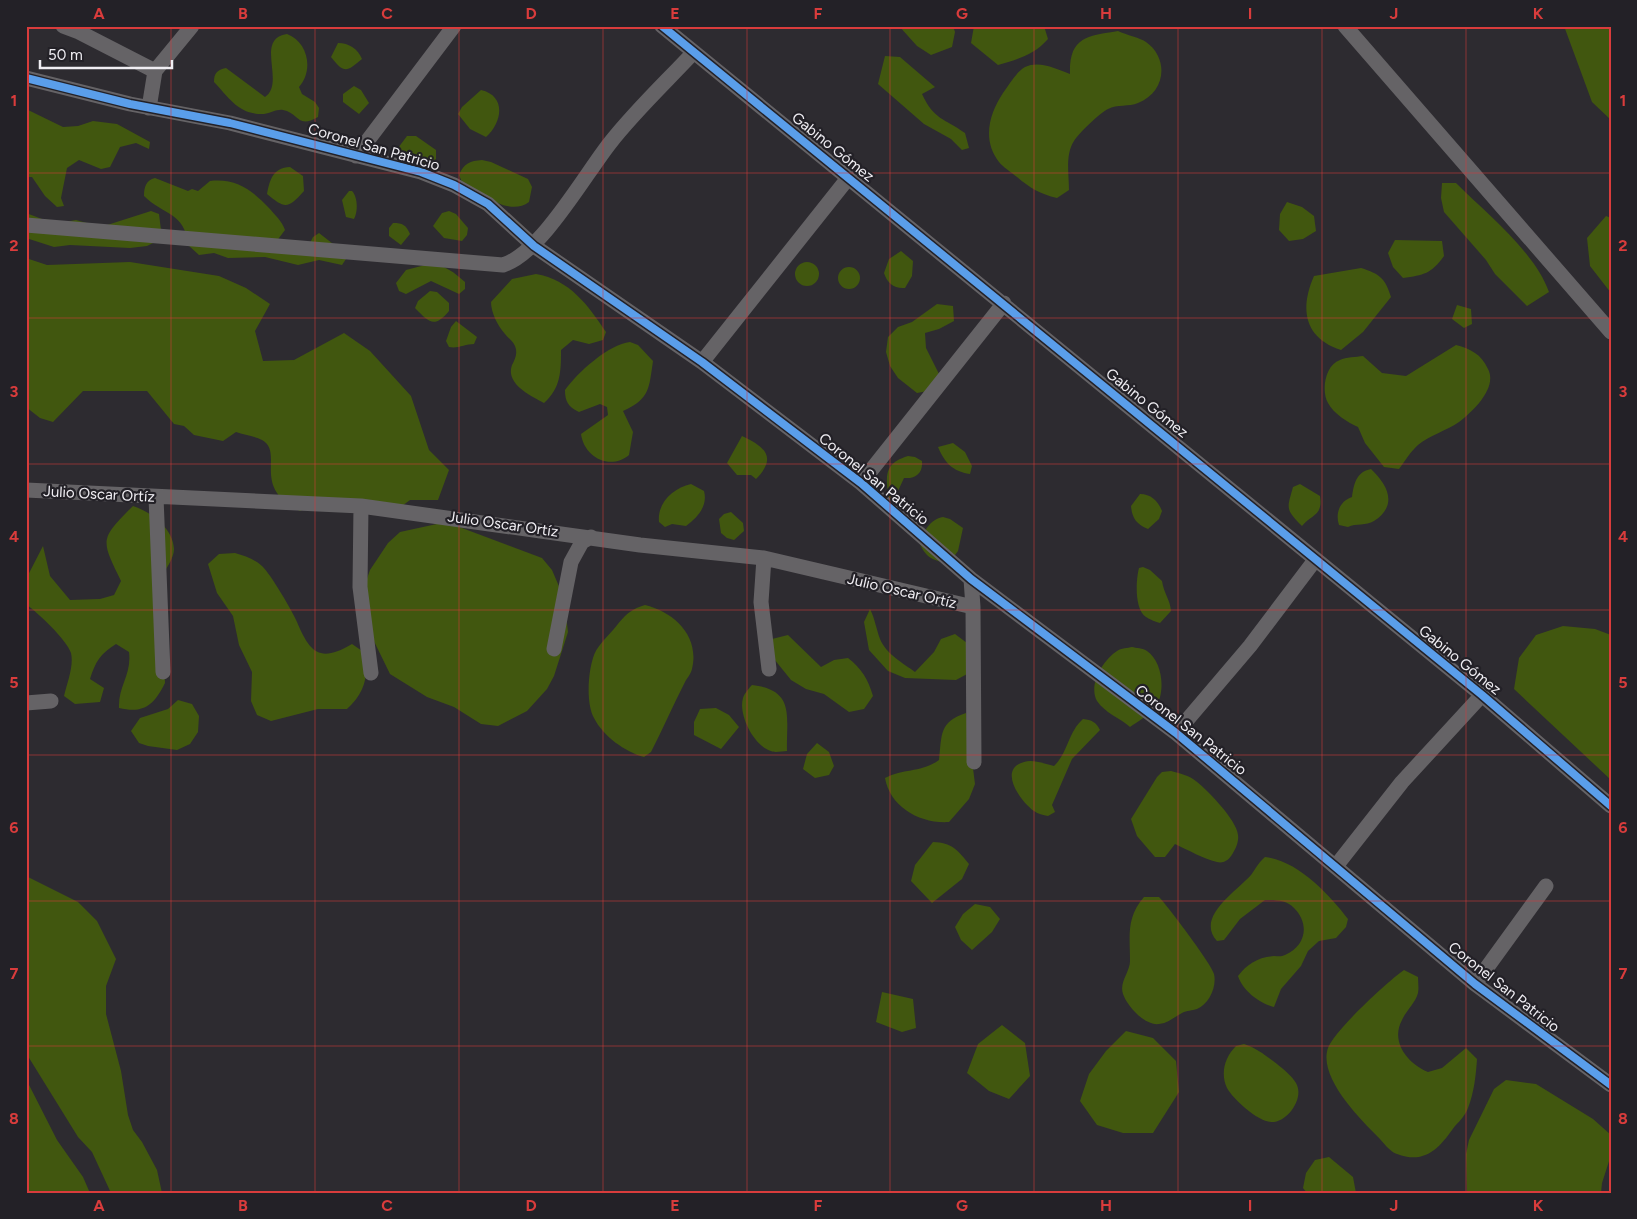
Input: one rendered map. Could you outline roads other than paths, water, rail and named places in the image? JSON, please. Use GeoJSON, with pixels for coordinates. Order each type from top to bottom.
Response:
{"type":"FeatureCollection","features":[{"type":"Feature","properties":{"kind":"street"},"geometry":{"type":"LineString","coordinates":[[63,26],[79,32],[155,71]]}},
{"type":"Feature","properties":{"kind":"street"},"geometry":{"type":"LineString","coordinates":[[149,108],[155,71],[192,26]]}},
{"type":"Feature","properties":{"kind":"street"},"geometry":{"type":"LineString","coordinates":[[356,156],[454,26]]}},
{"type":"Feature","properties":{"kind":"street","name":"Gabino Gómez"},"geometry":{"type":"LineString","coordinates":[[662,26],[1004,303],[1315,560],[1482,695],[1611,806]]}},
{"type":"Feature","properties":{"kind":"street"},"geometry":{"type":"LineString","coordinates":[[1345,26],[1611,332]]}},
{"type":"Feature","properties":{"kind":"street"},"geometry":{"type":"LineString","coordinates":[[26,225],[503,265],[515,261],[534,246],[611,142],[693,53]]}},
{"type":"Feature","properties":{"kind":"street","name":"Coronel San Patricio"},"geometry":{"type":"LineString","coordinates":[[26,78],[149,108],[230,123],[421,172],[454,185],[488,204],[534,246],[702,362],[861,483],[971,579],[1176,733],[1475,984],[1611,1085]]}},
{"type":"Feature","properties":{"kind":"street"},"geometry":{"type":"LineString","coordinates":[[702,362],[849,177]]}},
{"type":"Feature","properties":{"kind":"street"},"geometry":{"type":"LineString","coordinates":[[861,483],[1004,303]]}},
{"type":"Feature","properties":{"kind":"street","name":"Julio Oscar Ortíz"},"geometry":{"type":"LineString","coordinates":[[26,490],[156,498],[361,506],[640,545],[764,558],[973,607]]}},
{"type":"Feature","properties":{"kind":"street"},"geometry":{"type":"LineString","coordinates":[[156,498],[163,672]]}},
{"type":"Feature","properties":{"kind":"street"},"geometry":{"type":"LineString","coordinates":[[361,506],[360,587],[371,673]]}},
{"type":"Feature","properties":{"kind":"street"},"geometry":{"type":"LineString","coordinates":[[554,649],[571,562],[582,542],[591,537]]}},
{"type":"Feature","properties":{"kind":"street"},"geometry":{"type":"LineString","coordinates":[[764,558],[762,602],[769,669]]}},
{"type":"Feature","properties":{"kind":"street"},"geometry":{"type":"LineString","coordinates":[[1176,733],[1250,646],[1315,560]]}},
{"type":"Feature","properties":{"kind":"street"},"geometry":{"type":"LineString","coordinates":[[971,579],[973,607],[974,762]]}},
{"type":"Feature","properties":{"kind":"street"},"geometry":{"type":"LineString","coordinates":[[1336,866],[1402,782],[1482,695]]}},
{"type":"Feature","properties":{"kind":"street"},"geometry":{"type":"LineString","coordinates":[[26,703],[51,702]]}},
{"type":"Feature","properties":{"kind":"street"},"geometry":{"type":"LineString","coordinates":[[1475,984],[1546,886]]}}]}
